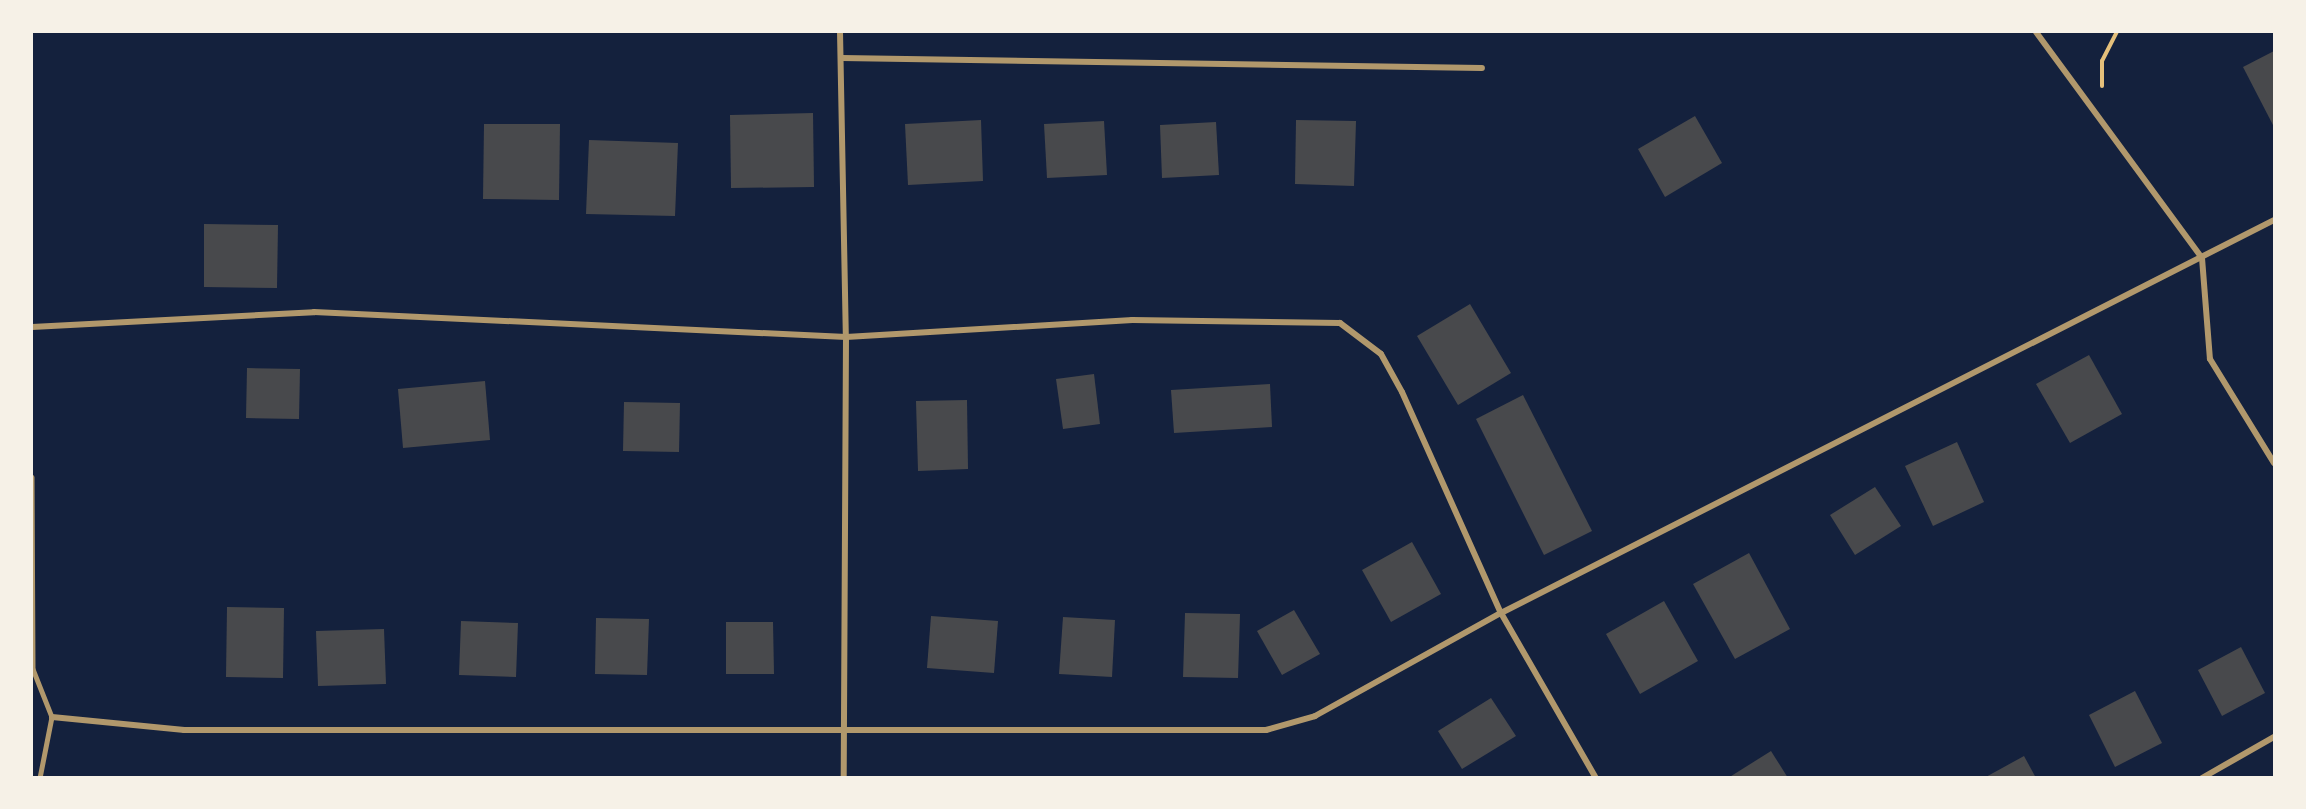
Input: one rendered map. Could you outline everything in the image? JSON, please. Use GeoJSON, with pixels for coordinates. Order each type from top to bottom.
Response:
{"type":"FeatureCollection","features":[{"type":"Feature","properties":{"kind":"street"},"geometry":{"type":"LineString","coordinates":[[840,32],[846,337],[844,777]]}},
{"type":"Feature","properties":{"kind":"street"},"geometry":{"type":"LineString","coordinates":[[2036,32],[2202,258],[2210,359],[2274,463]]}},
{"type":"Feature","properties":{"kind":"street"},"geometry":{"type":"LineString","coordinates":[[842,58],[1482,68]]}},
{"type":"Feature","properties":{"kind":"street"},"geometry":{"type":"LineString","coordinates":[[52,717],[184,730],[844,732],[1266,730],[1315,716],[1501,613],[2274,220]]}},
{"type":"Feature","properties":{"kind":"street"},"geometry":{"type":"LineString","coordinates":[[32,327],[314,312],[846,337],[1132,320],[1340,323],[1381,354],[1402,392],[1501,613],[1596,777]]}},
{"type":"Feature","properties":{"kind":"street"},"geometry":{"type":"LineString","coordinates":[[2202,777],[2274,737]]}},
{"type":"Feature","properties":{"kind":"lane"},"geometry":{"type":"LineString","coordinates":[[32,477],[33,669],[52,717],[40,777]]}},
{"type":"Feature","properties":{"kind":"path"},"geometry":{"type":"LineString","coordinates":[[2102,120],[2103,62],[2117,32]]}},
{"type":"Feature","properties":{"kind":"building"},"geometry":{"type":"Polygon","coordinates":[[[2274,51],[2274,127],[2243,67],[2274,51]]]}},
{"type":"Feature","properties":{"kind":"building"},"geometry":{"type":"Polygon","coordinates":[[[813,113],[814,187],[731,188],[730,115],[813,113]]]}},
{"type":"Feature","properties":{"kind":"building"},"geometry":{"type":"Polygon","coordinates":[[[1695,116],[1722,163],[1665,197],[1638,149],[1695,116]]]}},
{"type":"Feature","properties":{"kind":"building"},"geometry":{"type":"Polygon","coordinates":[[[981,120],[983,181],[908,185],[905,124],[981,120]]]}},
{"type":"Feature","properties":{"kind":"building"},"geometry":{"type":"Polygon","coordinates":[[[1296,120],[1356,121],[1354,186],[1295,184],[1296,120]]]}},
{"type":"Feature","properties":{"kind":"building"},"geometry":{"type":"Polygon","coordinates":[[[1104,121],[1107,175],[1047,178],[1044,124],[1104,121]]]}},
{"type":"Feature","properties":{"kind":"building"},"geometry":{"type":"Polygon","coordinates":[[[1216,122],[1219,175],[1162,178],[1160,125],[1216,122]]]}},
{"type":"Feature","properties":{"kind":"building"},"geometry":{"type":"Polygon","coordinates":[[[484,124],[560,124],[559,200],[483,199],[484,124]]]}},
{"type":"Feature","properties":{"kind":"building"},"geometry":{"type":"Polygon","coordinates":[[[589,140],[678,143],[675,216],[586,214],[589,140]]]}},
{"type":"Feature","properties":{"kind":"building"},"geometry":{"type":"Polygon","coordinates":[[[204,224],[278,225],[277,288],[204,287],[204,224]]]}},
{"type":"Feature","properties":{"kind":"building"},"geometry":{"type":"Polygon","coordinates":[[[1470,304],[1511,373],[1458,405],[1417,336],[1470,304]]]}},
{"type":"Feature","properties":{"kind":"building"},"geometry":{"type":"Polygon","coordinates":[[[2089,355],[2122,414],[2070,443],[2036,384],[2089,355]]]}},
{"type":"Feature","properties":{"kind":"building"},"geometry":{"type":"Polygon","coordinates":[[[247,368],[300,369],[299,419],[246,418],[247,368]]]}},
{"type":"Feature","properties":{"kind":"building"},"geometry":{"type":"Polygon","coordinates":[[[1094,374],[1100,424],[1063,429],[1056,379],[1094,374]]]}},
{"type":"Feature","properties":{"kind":"building"},"geometry":{"type":"Polygon","coordinates":[[[485,381],[490,440],[403,448],[398,389],[485,381]]]}},
{"type":"Feature","properties":{"kind":"building"},"geometry":{"type":"Polygon","coordinates":[[[1270,384],[1272,427],[1174,433],[1171,390],[1270,384]]]}},
{"type":"Feature","properties":{"kind":"building"},"geometry":{"type":"Polygon","coordinates":[[[1523,395],[1592,531],[1544,555],[1476,419],[1523,395]]]}},
{"type":"Feature","properties":{"kind":"building"},"geometry":{"type":"Polygon","coordinates":[[[967,400],[968,469],[918,471],[916,401],[967,400]]]}},
{"type":"Feature","properties":{"kind":"building"},"geometry":{"type":"Polygon","coordinates":[[[624,402],[680,403],[679,452],[623,451],[624,402]]]}},
{"type":"Feature","properties":{"kind":"building"},"geometry":{"type":"Polygon","coordinates":[[[1957,442],[1984,502],[1933,526],[1905,466],[1957,442]]]}},
{"type":"Feature","properties":{"kind":"building"},"geometry":{"type":"Polygon","coordinates":[[[1875,487],[1901,526],[1855,555],[1830,515],[1875,487]]]}},
{"type":"Feature","properties":{"kind":"building"},"geometry":{"type":"Polygon","coordinates":[[[1412,542],[1441,594],[1391,622],[1362,570],[1412,542]]]}},
{"type":"Feature","properties":{"kind":"building"},"geometry":{"type":"Polygon","coordinates":[[[1749,553],[1790,629],[1735,659],[1693,584],[1749,553]]]}},
{"type":"Feature","properties":{"kind":"building"},"geometry":{"type":"Polygon","coordinates":[[[1664,601],[1698,661],[1640,694],[1606,634],[1664,601]]]}},
{"type":"Feature","properties":{"kind":"building"},"geometry":{"type":"Polygon","coordinates":[[[227,607],[284,608],[283,678],[226,677],[227,607]]]}},
{"type":"Feature","properties":{"kind":"building"},"geometry":{"type":"Polygon","coordinates":[[[1294,610],[1320,654],[1282,675],[1257,631],[1294,610]]]}},
{"type":"Feature","properties":{"kind":"building"},"geometry":{"type":"Polygon","coordinates":[[[1185,613],[1240,614],[1238,678],[1183,677],[1185,613]]]}},
{"type":"Feature","properties":{"kind":"building"},"geometry":{"type":"Polygon","coordinates":[[[931,616],[998,621],[994,673],[927,668],[931,616]]]}},
{"type":"Feature","properties":{"kind":"building"},"geometry":{"type":"Polygon","coordinates":[[[1063,617],[1115,620],[1112,677],[1059,674],[1063,617]]]}},
{"type":"Feature","properties":{"kind":"building"},"geometry":{"type":"Polygon","coordinates":[[[596,618],[649,619],[647,675],[595,674],[596,618]]]}},
{"type":"Feature","properties":{"kind":"building"},"geometry":{"type":"Polygon","coordinates":[[[461,621],[518,623],[516,677],[459,675],[461,621]]]}},
{"type":"Feature","properties":{"kind":"building"},"geometry":{"type":"Polygon","coordinates":[[[726,622],[773,622],[774,674],[726,674],[726,622]]]}},
{"type":"Feature","properties":{"kind":"building"},"geometry":{"type":"Polygon","coordinates":[[[384,629],[386,684],[318,686],[316,631],[384,629]]]}},
{"type":"Feature","properties":{"kind":"building"},"geometry":{"type":"Polygon","coordinates":[[[2241,647],[2265,693],[2222,716],[2198,670],[2241,647]]]}},
{"type":"Feature","properties":{"kind":"building"},"geometry":{"type":"Polygon","coordinates":[[[2135,691],[2162,743],[2115,767],[2089,715],[2135,691]]]}},
{"type":"Feature","properties":{"kind":"building"},"geometry":{"type":"Polygon","coordinates":[[[1491,698],[1516,736],[1462,769],[1438,731],[1491,698]]]}},
{"type":"Feature","properties":{"kind":"building"},"geometry":{"type":"Polygon","coordinates":[[[1771,751],[1788,778],[1728,778],[1771,751]]]}},
{"type":"Feature","properties":{"kind":"building"},"geometry":{"type":"Polygon","coordinates":[[[2024,756],[2036,778],[1984,778],[2024,756]]]}}]}
